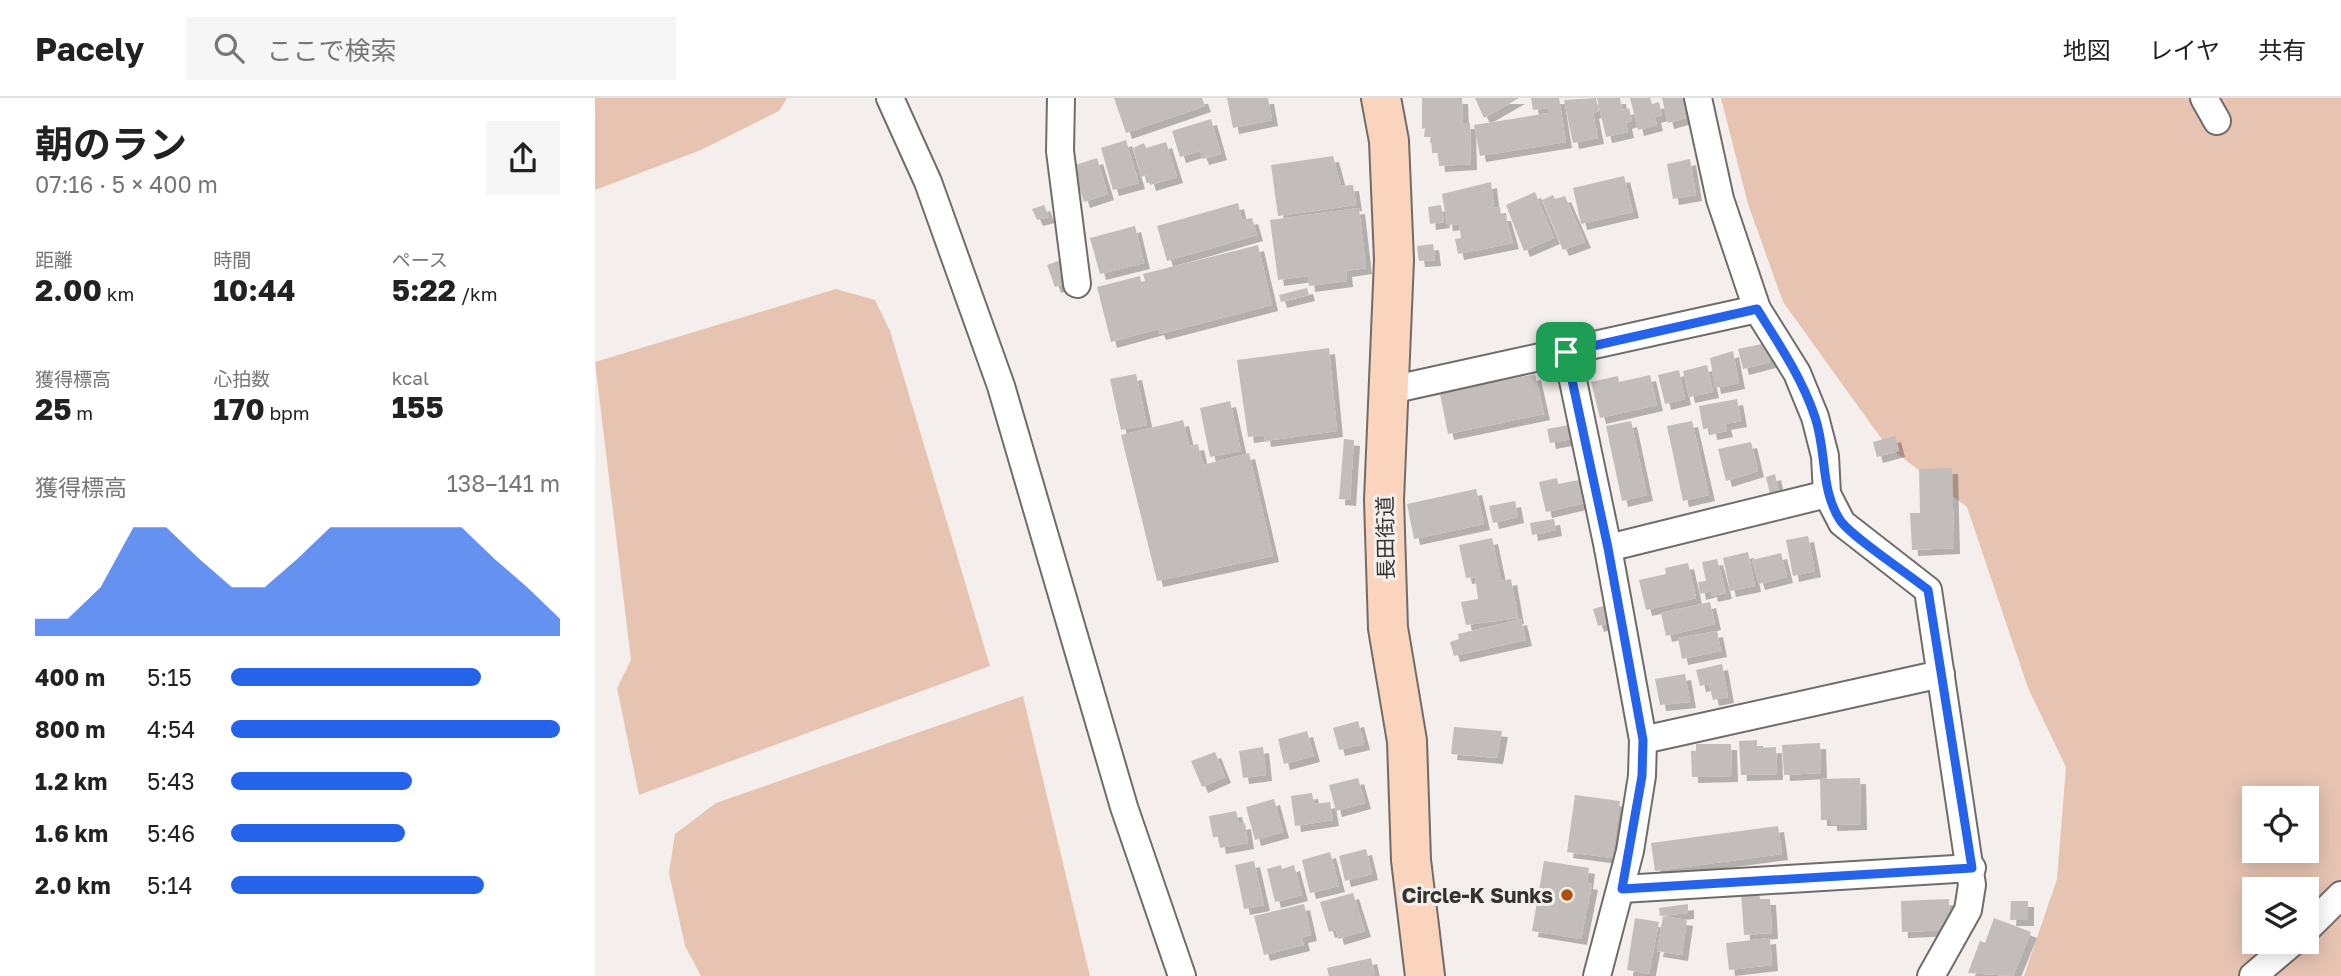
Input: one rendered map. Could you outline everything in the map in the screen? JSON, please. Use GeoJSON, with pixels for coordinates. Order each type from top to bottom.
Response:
{"type":"FeatureCollection","features":[{"type":"Feature","properties":{"kind":"main road","name":"長田街道"},"geometry":{"type":"LineString","coordinates":[[1381,98],[1389,141],[1394,260],[1386,391],[1384,500],[1388,628],[1407,741],[1411,860],[1425,976]]}},
{"type":"Feature","properties":{"kind":"street"},"geometry":{"type":"LineString","coordinates":[[890,98],[928,182],[1001,386],[1124,807],[1182,976]]}},
{"type":"Feature","properties":{"kind":"street"},"geometry":{"type":"LineString","coordinates":[[1062,98],[1060,151],[1077,284]]}},
{"type":"Feature","properties":{"kind":"street"},"geometry":{"type":"LineString","coordinates":[[1698,98],[1720,199],[1757,309],[1797,373],[1815,417],[1825,456],[1826,494],[1842,523],[1928,590],[1972,868],[1968,910],[1931,976]]}},
{"type":"Feature","properties":{"kind":"street"},"geometry":{"type":"LineString","coordinates":[[2204,98],[2217,121]]}},
{"type":"Feature","properties":{"kind":"street"},"geometry":{"type":"LineString","coordinates":[[1386,391],[1757,309]]}},
{"type":"Feature","properties":{"kind":"street"},"geometry":{"type":"LineString","coordinates":[[1566,352],[1608,548],[1643,740],[1642,776],[1622,889],[1597,976]]}},
{"type":"Feature","properties":{"kind":"street"},"geometry":{"type":"LineString","coordinates":[[1608,548],[1826,494]]}},
{"type":"Feature","properties":{"kind":"street"},"geometry":{"type":"LineString","coordinates":[[1643,740],[1941,674]]}},
{"type":"Feature","properties":{"kind":"street"},"geometry":{"type":"LineString","coordinates":[[1622,889],[1972,868]]}},
{"type":"Feature","properties":{"kind":"street"},"geometry":{"type":"LineString","coordinates":[[2319,917],[2341,895]]}},
{"type":"Feature","properties":{"kind":"street"},"geometry":{"type":"LineString","coordinates":[[2253,976],[2279,954]]}},
{"type":"Feature","properties":{"kind":"shaded area"},"geometry":{"type":"Polygon","coordinates":[[[595,98],[787,98],[779,111],[701,150],[595,190],[595,98]]]}},
{"type":"Feature","properties":{"kind":"shaded area"},"geometry":{"type":"Polygon","coordinates":[[[1721,98],[2341,98],[2341,976],[2024,976],[2057,879],[2066,767],[2028,688],[1967,507],[1886,445],[1783,302],[1748,204],[1721,98]]]}},
{"type":"Feature","properties":{"kind":"shaded area"},"geometry":{"type":"Polygon","coordinates":[[[836,289],[875,300],[890,331],[990,666],[639,795],[617,688],[631,660],[595,362],[836,289]]]}},
{"type":"Feature","properties":{"kind":"shaded area"},"geometry":{"type":"Polygon","coordinates":[[[1023,696],[1090,976],[701,976],[685,946],[669,873],[675,834],[716,803],[1023,696]]]}},
{"type":"Feature","properties":{"kind":"building"},"geometry":{"type":"Polygon","coordinates":[[[1114,98],[1202,98],[1205,106],[1126,133],[1114,98]]]}},
{"type":"Feature","properties":{"kind":"building"},"geometry":{"type":"Polygon","coordinates":[[[1227,98],[1268,98],[1272,120],[1233,128],[1227,98]]]}},
{"type":"Feature","properties":{"kind":"building"},"geometry":{"type":"Polygon","coordinates":[[[1422,98],[1462,98],[1463,123],[1470,123],[1471,164],[1439,166],[1438,153],[1432,153],[1431,137],[1424,137],[1425,128],[1422,129],[1422,98]]]}},
{"type":"Feature","properties":{"kind":"building"},"geometry":{"type":"Polygon","coordinates":[[[1475,98],[1519,98],[1484,118],[1475,98]]]}},
{"type":"Feature","properties":{"kind":"building"},"geometry":{"type":"Polygon","coordinates":[[[1531,98],[1559,98],[1566,142],[1480,156],[1474,125],[1549,113],[1548,108],[1533,110],[1531,98]]]}},
{"type":"Feature","properties":{"kind":"building"},"geometry":{"type":"Polygon","coordinates":[[[1596,98],[1599,111],[1593,113],[1598,138],[1573,143],[1564,100],[1596,98]]]}},
{"type":"Feature","properties":{"kind":"building"},"geometry":{"type":"Polygon","coordinates":[[[1597,98],[1620,98],[1622,110],[1629,108],[1632,121],[1626,123],[1628,132],[1606,137],[1597,98]]]}},
{"type":"Feature","properties":{"kind":"building"},"geometry":{"type":"Polygon","coordinates":[[[1630,98],[1650,98],[1652,104],[1659,102],[1662,115],[1655,117],[1657,125],[1638,130],[1630,98]]]}},
{"type":"Feature","properties":{"kind":"building"},"geometry":{"type":"Polygon","coordinates":[[[1662,98],[1686,98],[1689,110],[1684,111],[1686,118],[1668,123],[1662,98]]]}},
{"type":"Feature","properties":{"kind":"building"},"geometry":{"type":"Polygon","coordinates":[[[1211,119],[1221,154],[1203,159],[1200,151],[1180,157],[1172,131],[1211,119]]]}},
{"type":"Feature","properties":{"kind":"building"},"geometry":{"type":"Polygon","coordinates":[[[1126,140],[1139,183],[1113,190],[1101,148],[1126,140]]]}},
{"type":"Feature","properties":{"kind":"building"},"geometry":{"type":"Polygon","coordinates":[[[1166,142],[1177,177],[1150,185],[1147,175],[1141,177],[1133,148],[1144,143],[1146,148],[1166,142]]]}},
{"type":"Feature","properties":{"kind":"building"},"geometry":{"type":"Polygon","coordinates":[[[1333,156],[1341,186],[1353,185],[1356,205],[1278,216],[1271,165],[1333,156]]]}},
{"type":"Feature","properties":{"kind":"building"},"geometry":{"type":"Polygon","coordinates":[[[1097,158],[1108,194],[1084,202],[1072,166],[1097,158]]]}},
{"type":"Feature","properties":{"kind":"building"},"geometry":{"type":"Polygon","coordinates":[[[1690,159],[1696,195],[1673,199],[1667,164],[1690,159]]]}},
{"type":"Feature","properties":{"kind":"building"},"geometry":{"type":"Polygon","coordinates":[[[1624,176],[1633,212],[1581,224],[1573,188],[1624,176]]]}},
{"type":"Feature","properties":{"kind":"building"},"geometry":{"type":"Polygon","coordinates":[[[1491,182],[1494,208],[1500,207],[1501,215],[1505,215],[1513,243],[1458,254],[1455,239],[1461,238],[1459,224],[1447,225],[1442,194],[1491,182]]]}},
{"type":"Feature","properties":{"kind":"building"},"geometry":{"type":"Polygon","coordinates":[[[1535,192],[1554,238],[1524,251],[1506,205],[1535,192]]]}},
{"type":"Feature","properties":{"kind":"building"},"geometry":{"type":"Polygon","coordinates":[[[1553,195],[1555,199],[1565,196],[1585,242],[1563,250],[1542,200],[1553,195]]]}},
{"type":"Feature","properties":{"kind":"building"},"geometry":{"type":"Polygon","coordinates":[[[1238,203],[1242,220],[1252,218],[1257,235],[1167,261],[1157,226],[1238,203]]]}},
{"type":"Feature","properties":{"kind":"building"},"geometry":{"type":"Polygon","coordinates":[[[1044,205],[1049,217],[1037,220],[1032,209],[1044,205]]]}},
{"type":"Feature","properties":{"kind":"building"},"geometry":{"type":"Polygon","coordinates":[[[1441,205],[1444,222],[1430,224],[1428,207],[1441,205]]]}},
{"type":"Feature","properties":{"kind":"building"},"geometry":{"type":"Polygon","coordinates":[[[1359,208],[1366,268],[1346,271],[1347,281],[1309,286],[1308,276],[1278,280],[1270,220],[1359,208]]]}},
{"type":"Feature","properties":{"kind":"building"},"geometry":{"type":"Polygon","coordinates":[[[1135,226],[1144,263],[1100,274],[1090,238],[1135,226]]]}},
{"type":"Feature","properties":{"kind":"building"},"geometry":{"type":"Polygon","coordinates":[[[1433,244],[1435,260],[1419,261],[1417,246],[1433,244]]]}},
{"type":"Feature","properties":{"kind":"building"},"geometry":{"type":"Polygon","coordinates":[[[1258,245],[1272,305],[1160,334],[1158,329],[1111,342],[1097,287],[1140,276],[1141,282],[1145,281],[1143,274],[1258,245]]]}},
{"type":"Feature","properties":{"kind":"building"},"geometry":{"type":"Polygon","coordinates":[[[1061,260],[1069,282],[1055,287],[1047,265],[1061,260]]]}},
{"type":"Feature","properties":{"kind":"building"},"geometry":{"type":"Polygon","coordinates":[[[1307,288],[1309,295],[1281,302],[1279,295],[1307,288]]]}},
{"type":"Feature","properties":{"kind":"building"},"geometry":{"type":"Polygon","coordinates":[[[1766,343],[1770,362],[1743,369],[1738,349],[1766,343]]]}},
{"type":"Feature","properties":{"kind":"building"},"geometry":{"type":"Polygon","coordinates":[[[1329,348],[1337,431],[1265,441],[1264,435],[1248,437],[1237,360],[1329,348]]]}},
{"type":"Feature","properties":{"kind":"building"},"geometry":{"type":"Polygon","coordinates":[[[1733,351],[1739,383],[1715,388],[1710,358],[1733,351]]]}},
{"type":"Feature","properties":{"kind":"building"},"geometry":{"type":"Polygon","coordinates":[[[1707,365],[1713,392],[1689,397],[1683,371],[1707,365]]]}},
{"type":"Feature","properties":{"kind":"building"},"geometry":{"type":"Polygon","coordinates":[[[1679,370],[1685,399],[1665,404],[1658,375],[1679,370]]]}},
{"type":"Feature","properties":{"kind":"building"},"geometry":{"type":"Polygon","coordinates":[[[1136,374],[1147,425],[1121,430],[1110,379],[1136,374]]]}},
{"type":"Feature","properties":{"kind":"building"},"geometry":{"type":"Polygon","coordinates":[[[1535,374],[1544,414],[1448,434],[1440,394],[1535,374]]]}},
{"type":"Feature","properties":{"kind":"building"},"geometry":{"type":"Polygon","coordinates":[[[1650,375],[1657,405],[1600,418],[1591,382],[1618,376],[1619,382],[1650,375]]]}},
{"type":"Feature","properties":{"kind":"building"},"geometry":{"type":"Polygon","coordinates":[[[1737,399],[1741,421],[1725,424],[1727,431],[1711,434],[1710,428],[1703,429],[1699,406],[1737,399]]]}},
{"type":"Feature","properties":{"kind":"building"},"geometry":{"type":"Polygon","coordinates":[[[1230,401],[1241,451],[1210,457],[1200,408],[1230,401]]]}},
{"type":"Feature","properties":{"kind":"building"},"geometry":{"type":"Polygon","coordinates":[[[1183,420],[1189,446],[1198,444],[1203,465],[1249,453],[1273,556],[1157,581],[1121,435],[1183,420]]]}},
{"type":"Feature","properties":{"kind":"building"},"geometry":{"type":"Polygon","coordinates":[[[1631,421],[1647,495],[1622,501],[1606,426],[1631,421]]]}},
{"type":"Feature","properties":{"kind":"building"},"geometry":{"type":"Polygon","coordinates":[[[1692,421],[1709,495],[1683,501],[1667,426],[1692,421]]]}},
{"type":"Feature","properties":{"kind":"building"},"geometry":{"type":"Polygon","coordinates":[[[1569,425],[1572,439],[1550,443],[1547,429],[1569,425]]]}},
{"type":"Feature","properties":{"kind":"building"},"geometry":{"type":"Polygon","coordinates":[[[1895,436],[1899,451],[1877,457],[1873,442],[1895,436]]]}},
{"type":"Feature","properties":{"kind":"building"},"geometry":{"type":"Polygon","coordinates":[[[1344,439],[1354,440],[1350,500],[1339,499],[1344,439]]]}},
{"type":"Feature","properties":{"kind":"building"},"geometry":{"type":"Polygon","coordinates":[[[1751,442],[1758,471],[1726,481],[1718,449],[1751,442]]]}},
{"type":"Feature","properties":{"kind":"building"},"geometry":{"type":"Polygon","coordinates":[[[1952,468],[1954,548],[1912,550],[1910,513],[1920,513],[1919,469],[1952,468]]]}},
{"type":"Feature","properties":{"kind":"building"},"geometry":{"type":"Polygon","coordinates":[[[1775,474],[1779,492],[1770,494],[1766,477],[1775,474]]]}},
{"type":"Feature","properties":{"kind":"building"},"geometry":{"type":"Polygon","coordinates":[[[1557,478],[1558,484],[1584,479],[1589,502],[1546,512],[1539,482],[1557,478]]]}},
{"type":"Feature","properties":{"kind":"building"},"geometry":{"type":"Polygon","coordinates":[[[1476,489],[1484,524],[1414,539],[1407,504],[1476,489]]]}},
{"type":"Feature","properties":{"kind":"building"},"geometry":{"type":"Polygon","coordinates":[[[1515,501],[1518,517],[1493,523],[1489,506],[1515,501]]]}},
{"type":"Feature","properties":{"kind":"building"},"geometry":{"type":"Polygon","coordinates":[[[1554,519],[1556,530],[1532,535],[1530,523],[1554,519]]]}},
{"type":"Feature","properties":{"kind":"building"},"geometry":{"type":"Polygon","coordinates":[[[1808,536],[1815,571],[1793,576],[1786,540],[1808,536]]]}},
{"type":"Feature","properties":{"kind":"building"},"geometry":{"type":"Polygon","coordinates":[[[1492,538],[1501,581],[1511,579],[1518,618],[1466,625],[1461,602],[1478,599],[1475,577],[1466,578],[1459,545],[1492,538]]]}},
{"type":"Feature","properties":{"kind":"building"},"geometry":{"type":"Polygon","coordinates":[[[1748,552],[1755,586],[1730,591],[1723,558],[1748,552]]]}},
{"type":"Feature","properties":{"kind":"building"},"geometry":{"type":"Polygon","coordinates":[[[1781,553],[1787,577],[1759,584],[1752,560],[1781,553]]]}},
{"type":"Feature","properties":{"kind":"building"},"geometry":{"type":"Polygon","coordinates":[[[1717,559],[1726,593],[1712,596],[1711,591],[1700,594],[1698,582],[1706,581],[1702,562],[1717,559]]]}},
{"type":"Feature","properties":{"kind":"building"},"geometry":{"type":"Polygon","coordinates":[[[1688,563],[1696,598],[1646,610],[1639,580],[1666,574],[1665,568],[1688,563]]]}},
{"type":"Feature","properties":{"kind":"building"},"geometry":{"type":"Polygon","coordinates":[[[1710,602],[1715,624],[1666,636],[1661,613],[1710,602]]]}},
{"type":"Feature","properties":{"kind":"building"},"geometry":{"type":"Polygon","coordinates":[[[1604,606],[1609,623],[1598,626],[1593,609],[1604,606]]]}},
{"type":"Feature","properties":{"kind":"building"},"geometry":{"type":"Polygon","coordinates":[[[1521,619],[1526,640],[1454,656],[1450,642],[1459,639],[1458,634],[1521,619]]]}},
{"type":"Feature","properties":{"kind":"building"},"geometry":{"type":"Polygon","coordinates":[[[1717,631],[1721,651],[1682,659],[1678,638],[1717,631]]]}},
{"type":"Feature","properties":{"kind":"building"},"geometry":{"type":"Polygon","coordinates":[[[1722,664],[1728,697],[1713,700],[1709,684],[1700,686],[1696,670],[1722,664]]]}},
{"type":"Feature","properties":{"kind":"building"},"geometry":{"type":"Polygon","coordinates":[[[1685,674],[1690,702],[1660,705],[1655,679],[1685,674]]]}},
{"type":"Feature","properties":{"kind":"building"},"geometry":{"type":"Polygon","coordinates":[[[1358,721],[1364,744],[1339,750],[1333,728],[1358,721]]]}},
{"type":"Feature","properties":{"kind":"building"},"geometry":{"type":"Polygon","coordinates":[[[1454,727],[1502,731],[1497,758],[1451,754],[1454,727]]]}},
{"type":"Feature","properties":{"kind":"building"},"geometry":{"type":"Polygon","coordinates":[[[1307,731],[1314,756],[1284,764],[1278,739],[1307,731]]]}},
{"type":"Feature","properties":{"kind":"building"},"geometry":{"type":"Polygon","coordinates":[[[1757,740],[1757,748],[1776,747],[1777,774],[1741,775],[1739,741],[1757,740]]]}},
{"type":"Feature","properties":{"kind":"building"},"geometry":{"type":"Polygon","coordinates":[[[1820,743],[1821,773],[1784,775],[1782,745],[1820,743]]]}},
{"type":"Feature","properties":{"kind":"building"},"geometry":{"type":"Polygon","coordinates":[[[1696,744],[1731,744],[1732,776],[1692,777],[1691,751],[1696,751],[1696,744]]]}},
{"type":"Feature","properties":{"kind":"building"},"geometry":{"type":"Polygon","coordinates":[[[1263,747],[1266,775],[1243,778],[1239,751],[1263,747]]]}},
{"type":"Feature","properties":{"kind":"building"},"geometry":{"type":"Polygon","coordinates":[[[1215,752],[1225,777],[1202,787],[1191,761],[1215,752]]]}},
{"type":"Feature","properties":{"kind":"building"},"geometry":{"type":"Polygon","coordinates":[[[1358,778],[1365,803],[1336,811],[1329,785],[1358,778]]]}},
{"type":"Feature","properties":{"kind":"building"},"geometry":{"type":"Polygon","coordinates":[[[1860,778],[1861,824],[1831,825],[1831,820],[1821,820],[1820,779],[1860,778]]]}},
{"type":"Feature","properties":{"kind":"building"},"geometry":{"type":"Polygon","coordinates":[[[1312,793],[1314,804],[1330,802],[1333,820],[1295,826],[1291,796],[1312,793]]]}},
{"type":"Feature","properties":{"kind":"building"},"geometry":{"type":"Polygon","coordinates":[[[1575,795],[1620,801],[1612,858],[1567,852],[1575,795]]]}},
{"type":"Feature","properties":{"kind":"building"},"geometry":{"type":"Polygon","coordinates":[[[1274,799],[1283,832],[1255,840],[1246,807],[1274,799]]]}},
{"type":"Feature","properties":{"kind":"building"},"geometry":{"type":"Polygon","coordinates":[[[1236,811],[1239,824],[1245,823],[1248,843],[1220,848],[1218,837],[1213,837],[1209,816],[1236,811]]]}},
{"type":"Feature","properties":{"kind":"building"},"geometry":{"type":"Polygon","coordinates":[[[1778,826],[1782,854],[1655,871],[1651,843],[1778,826]]]}},
{"type":"Feature","properties":{"kind":"building"},"geometry":{"type":"Polygon","coordinates":[[[1366,849],[1372,874],[1345,881],[1339,856],[1366,849]]]}},
{"type":"Feature","properties":{"kind":"building"},"geometry":{"type":"Polygon","coordinates":[[[1330,852],[1339,886],[1310,893],[1302,860],[1330,852]]]}},
{"type":"Feature","properties":{"kind":"building"},"geometry":{"type":"Polygon","coordinates":[[[1254,861],[1264,905],[1244,909],[1235,865],[1254,861]]]}},
{"type":"Feature","properties":{"kind":"building"},"geometry":{"type":"Polygon","coordinates":[[[1544,861],[1589,868],[1587,883],[1592,884],[1581,939],[1532,931],[1544,861]]]}},
{"type":"Feature","properties":{"kind":"building"},"geometry":{"type":"Polygon","coordinates":[[[1281,865],[1282,869],[1294,865],[1302,895],[1275,902],[1267,869],[1281,865]]]}},
{"type":"Feature","properties":{"kind":"building"},"geometry":{"type":"Polygon","coordinates":[[[1353,893],[1365,931],[1338,939],[1336,930],[1329,932],[1320,902],[1353,893]]]}},
{"type":"Feature","properties":{"kind":"building"},"geometry":{"type":"Polygon","coordinates":[[[1759,893],[1760,899],[1770,899],[1772,933],[1744,935],[1741,894],[1759,893]]]}},
{"type":"Feature","properties":{"kind":"building"},"geometry":{"type":"Polygon","coordinates":[[[1949,899],[1950,930],[1902,932],[1901,901],[1949,899]]]}},
{"type":"Feature","properties":{"kind":"building"},"geometry":{"type":"Polygon","coordinates":[[[2011,901],[2028,901],[2028,920],[2010,920],[2011,901]]]}},
{"type":"Feature","properties":{"kind":"building"},"geometry":{"type":"Polygon","coordinates":[[[1304,904],[1311,935],[1302,937],[1304,945],[1264,955],[1254,916],[1304,904]]]}},
{"type":"Feature","properties":{"kind":"building"},"geometry":{"type":"Polygon","coordinates":[[[1688,904],[1688,913],[1660,916],[1659,908],[1688,904]]]}},
{"type":"Feature","properties":{"kind":"building"},"geometry":{"type":"Polygon","coordinates":[[[1663,916],[1687,920],[1682,955],[1657,951],[1663,916]]]}},
{"type":"Feature","properties":{"kind":"building"},"geometry":{"type":"Polygon","coordinates":[[[1635,918],[1659,922],[1649,974],[1627,970],[1635,918]]]}},
{"type":"Feature","properties":{"kind":"building"},"geometry":{"type":"Polygon","coordinates":[[[1994,918],[2031,932],[2013,976],[1968,973],[1980,941],[1985,943],[1994,918]]]}},
{"type":"Feature","properties":{"kind":"building"},"geometry":{"type":"Polygon","coordinates":[[[1770,938],[1772,965],[1729,970],[1726,943],[1770,938]]]}},
{"type":"Feature","properties":{"kind":"building"},"geometry":{"type":"Polygon","coordinates":[[[1371,958],[1375,976],[1329,976],[1327,968],[1371,958]]]}},
{"type":"Feature","properties":{"kind":"place","name":"Circle-K Sunks"},"geometry":{"type":"Point","coordinates":[1567,895]}},
{"type":"Feature","properties":{"kind":"route"},"geometry":{"type":"LineString","coordinates":[[1757,309],[1797,373],[1815,417],[1825,456],[1826,494],[1842,523],[1928,590],[1972,868],[1622,889],[1642,776],[1643,740],[1608,548],[1566,352],[1757,309]]}}]}
